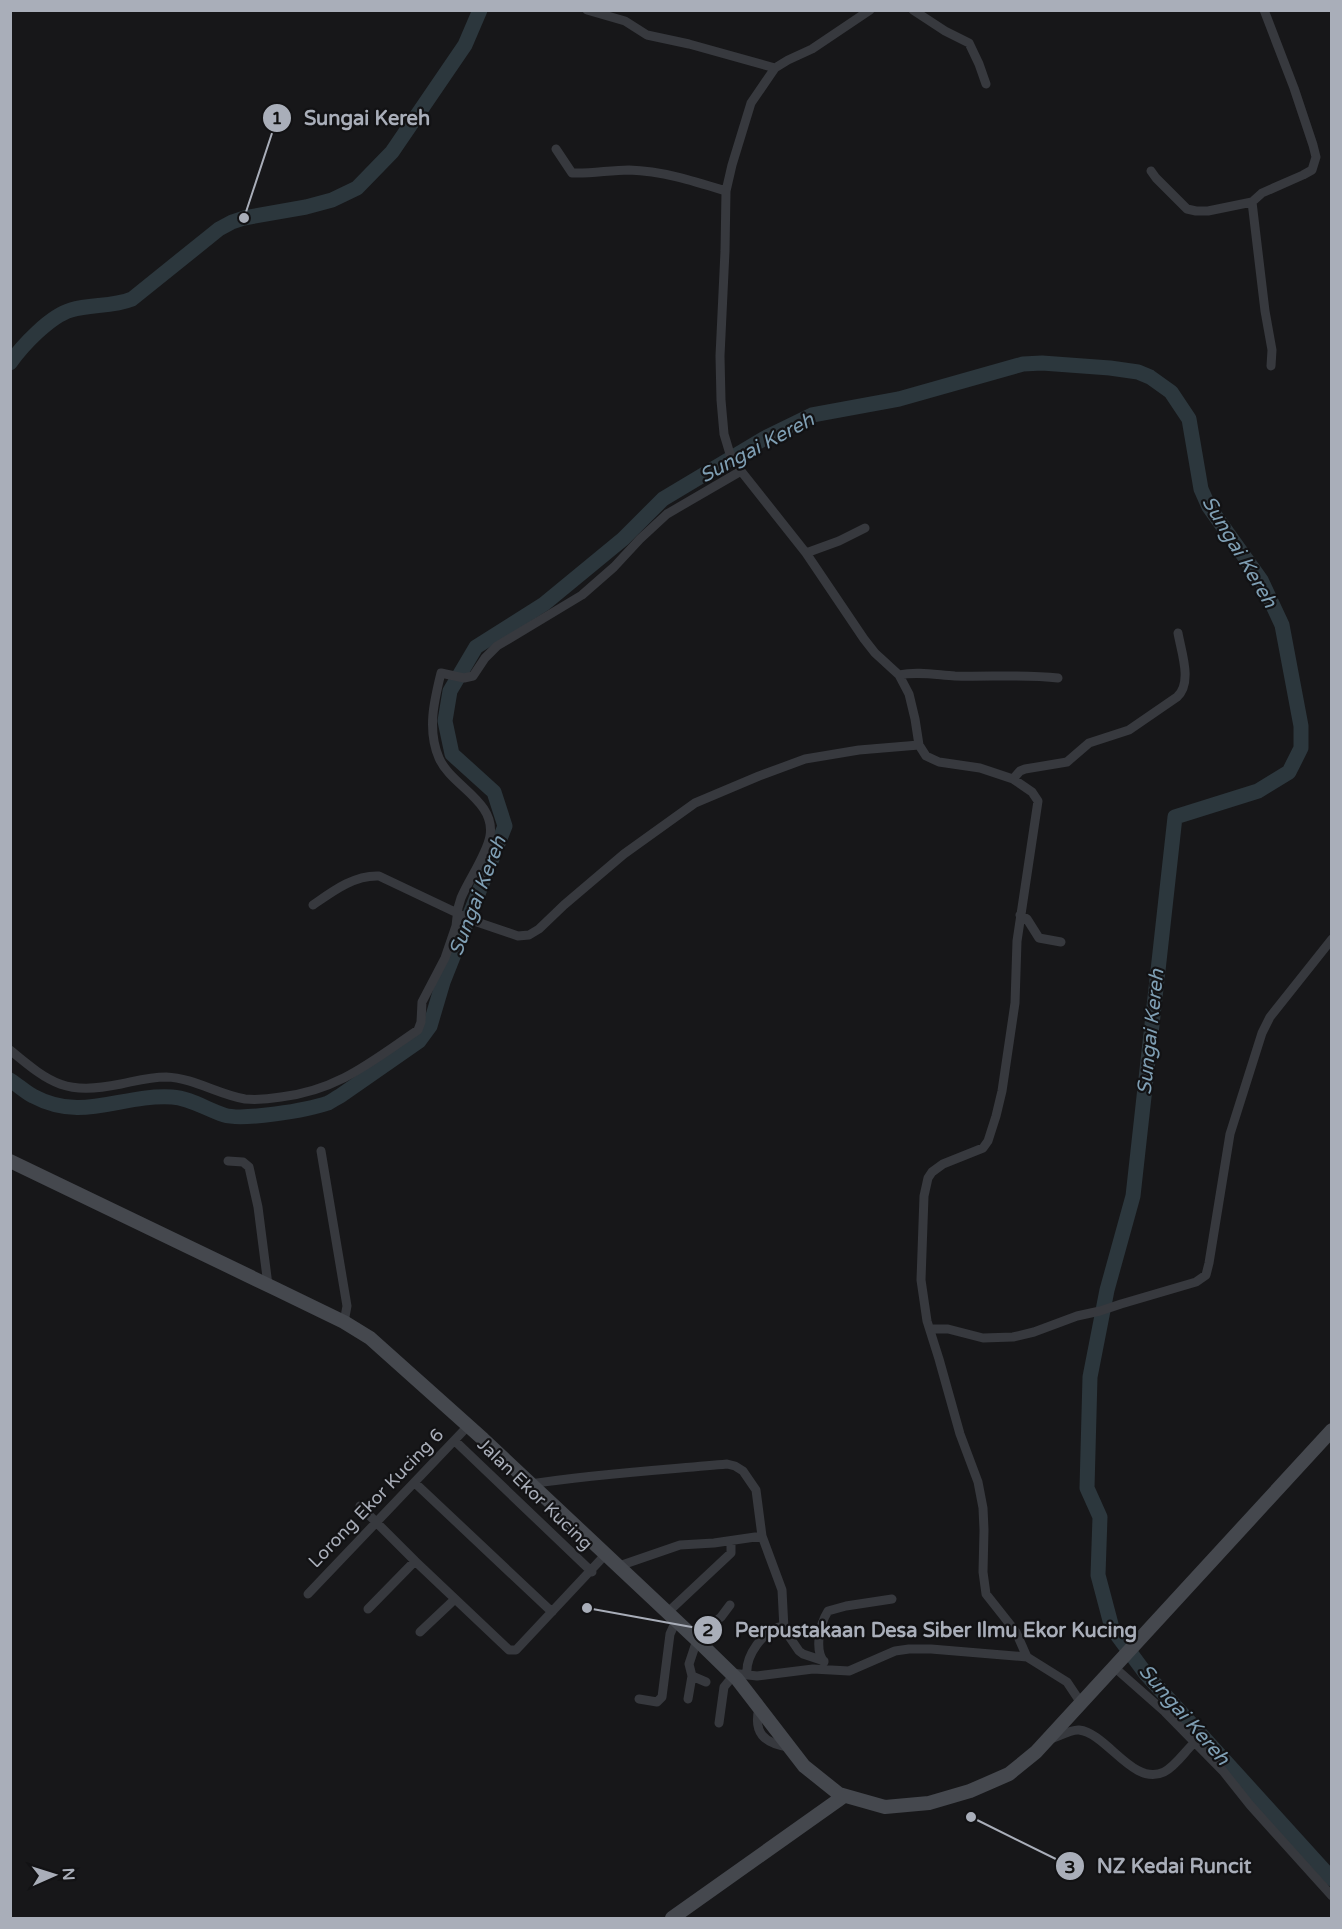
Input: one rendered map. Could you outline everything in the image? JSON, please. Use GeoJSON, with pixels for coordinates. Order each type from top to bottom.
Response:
{"type":"FeatureCollection","features":[{"type":"Feature","properties":{"kind":"street"},"geometry":{"type":"LineString","coordinates":[[587,10],[625,21],[646,35],[775,68]]}},
{"type":"Feature","properties":{"kind":"street"},"geometry":{"type":"LineString","coordinates":[[870,10],[812,49],[775,68],[751,103],[726,191],[720,378],[723,426],[730,454],[738,467],[806,553],[864,639],[899,675],[909,694],[919,745],[926,756],[980,768],[1013,779],[1032,792],[1038,801],[1020,915],[1016,954],[1016,1003],[1002,1091],[992,1131],[983,1148],[936,1168],[929,1175],[926,1185],[921,1280],[924,1307],[930,1329],[960,1434],[978,1482],[983,1517],[985,1590],[991,1602],[1016,1632],[1031,1662],[1067,1682],[1082,1703]]}},
{"type":"Feature","properties":{"kind":"street"},"geometry":{"type":"LineString","coordinates":[[913,10],[945,31],[969,43],[986,84]]}},
{"type":"Feature","properties":{"kind":"street"},"geometry":{"type":"LineString","coordinates":[[1151,171],[1187,209],[1196,211],[1252,202],[1262,193],[1312,170],[1316,157],[1313,145],[1264,10]]}},
{"type":"Feature","properties":{"kind":"street"},"geometry":{"type":"LineString","coordinates":[[556,148],[572,173],[628,170],[656,172],[726,191]]}},
{"type":"Feature","properties":{"kind":"street"},"geometry":{"type":"LineString","coordinates":[[1252,202],[1272,350],[1271,366]]}},
{"type":"Feature","properties":{"kind":"street"},"geometry":{"type":"LineString","coordinates":[[465,917],[458,908],[460,898],[485,849],[490,829],[482,805],[446,769],[440,760],[434,742],[432,721],[441,673],[464,678],[475,674],[482,662],[497,646],[582,595],[614,567],[667,514],[738,467]]}},
{"type":"Feature","properties":{"kind":"street"},"geometry":{"type":"LineString","coordinates":[[806,553],[839,541],[865,528]]}},
{"type":"Feature","properties":{"kind":"street"},"geometry":{"type":"LineString","coordinates":[[1013,779],[1025,769],[1067,762],[1089,743],[1129,730],[1182,693],[1185,681],[1178,633]]}},
{"type":"Feature","properties":{"kind":"street"},"geometry":{"type":"LineString","coordinates":[[899,675],[915,673],[1058,678]]}},
{"type":"Feature","properties":{"kind":"street"},"geometry":{"type":"LineString","coordinates":[[313,904],[342,885],[362,877],[375,876],[393,881],[465,917],[518,936],[532,934],[624,854],[695,803],[805,759],[859,750],[919,745]]}},
{"type":"Feature","properties":{"kind":"street"},"geometry":{"type":"LineString","coordinates":[[1020,915],[1027,919],[1040,938],[1061,942]]}},
{"type":"Feature","properties":{"kind":"street"},"geometry":{"type":"LineString","coordinates":[[10,1050],[46,1078],[75,1089],[166,1077],[196,1082],[219,1092],[247,1099],[297,1095],[321,1089],[370,1064],[418,1030],[421,1022],[422,1002],[445,958],[456,926],[465,917]]}},
{"type":"Feature","properties":{"kind":"street"},"geometry":{"type":"LineString","coordinates":[[930,1329],[948,1329],[983,1338],[1008,1338],[1196,1282],[1206,1275],[1230,1134],[1262,1033],[1270,1017],[1332,939]]}},
{"type":"Feature","properties":{"kind":"street"},"geometry":{"type":"LineString","coordinates":[[321,1151],[347,1306],[344,1322]]}},
{"type":"Feature","properties":{"kind":"street"},"geometry":{"type":"LineString","coordinates":[[10,1161],[344,1322],[370,1338],[468,1426],[696,1640],[737,1675],[759,1708],[804,1766],[844,1796],[885,1808],[938,1801],[970,1791],[1009,1773],[1036,1752],[1332,1430]]}},
{"type":"Feature","properties":{"kind":"street"},"geometry":{"type":"LineString","coordinates":[[228,1161],[246,1163],[249,1167],[258,1207],[268,1285]]}},
{"type":"Feature","properties":{"kind":"street","name":"Lorong Ekor Kucing 6"},"geometry":{"type":"LineString","coordinates":[[308,1594],[468,1426]]}},
{"type":"Feature","properties":{"kind":"street","name":"Jalan Ekor Kucing"},"geometry":{"type":"LineString","coordinates":[[455,1441],[592,1572]]}},
{"type":"Feature","properties":{"kind":"street"},"geometry":{"type":"LineString","coordinates":[[530,1484],[572,1478],[732,1465],[743,1472],[756,1490],[762,1536],[782,1590],[783,1626],[799,1651],[824,1661],[836,1669]]}},
{"type":"Feature","properties":{"kind":"street"},"geometry":{"type":"LineString","coordinates":[[415,1483],[552,1612]]}},
{"type":"Feature","properties":{"kind":"street"},"geometry":{"type":"LineString","coordinates":[[360,1506],[455,1599],[509,1650],[513,1651],[592,1572],[606,1554]]}},
{"type":"Feature","properties":{"kind":"street"},"geometry":{"type":"LineString","coordinates":[[619,1566],[668,1548],[762,1536]]}},
{"type":"Feature","properties":{"kind":"street"},"geometry":{"type":"LineString","coordinates":[[639,1699],[657,1702],[662,1697],[671,1617],[731,1553],[731,1541]]}},
{"type":"Feature","properties":{"kind":"street"},"geometry":{"type":"LineString","coordinates":[[368,1609],[415,1561]]}},
{"type":"Feature","properties":{"kind":"street"},"geometry":{"type":"LineString","coordinates":[[420,1632],[455,1599]]}},
{"type":"Feature","properties":{"kind":"street"},"geometry":{"type":"LineString","coordinates":[[824,1661],[819,1652],[820,1634],[828,1611],[892,1599]]}},
{"type":"Feature","properties":{"kind":"street"},"geometry":{"type":"LineString","coordinates":[[688,1699],[692,1676],[689,1664],[696,1640],[721,1617],[730,1605]]}},
{"type":"Feature","properties":{"kind":"street"},"geometry":{"type":"LineString","coordinates":[[719,1723],[724,1687],[750,1660],[756,1645],[774,1629],[783,1626]]}},
{"type":"Feature","properties":{"kind":"street"},"geometry":{"type":"LineString","coordinates":[[737,1675],[813,1669],[849,1671],[895,1651],[909,1649],[1027,1657]]}},
{"type":"Feature","properties":{"kind":"street"},"geometry":{"type":"LineString","coordinates":[[1119,1662],[1224,1771],[1250,1805],[1332,1896]]}},
{"type":"Feature","properties":{"kind":"street"},"geometry":{"type":"LineString","coordinates":[[692,1676],[706,1682]]}},
{"type":"Feature","properties":{"kind":"street"},"geometry":{"type":"LineString","coordinates":[[1048,1740],[1070,1731],[1084,1731],[1105,1744],[1130,1767],[1152,1774],[1164,1772],[1195,1742]]}},
{"type":"Feature","properties":{"kind":"street"},"geometry":{"type":"LineString","coordinates":[[672,1918],[844,1796]]}},
{"type":"Feature","properties":{"kind":"waterway","name":"Sungai Kereh"},"geometry":{"type":"LineString","coordinates":[[10,363],[29,340],[54,318],[71,310],[132,299],[219,229],[232,222],[332,200],[357,188],[392,152],[465,45],[480,10]]}},
{"type":"Feature","properties":{"kind":"waterway","name":"Sungai Kereh"},"geometry":{"type":"LineString","coordinates":[[10,1080],[33,1096],[51,1104],[68,1107],[85,1107],[153,1097],[172,1097],[185,1099],[224,1115],[245,1117],[306,1109],[328,1103],[340,1096],[419,1041],[430,1026],[443,982],[505,826],[494,792],[452,754],[445,721],[450,691],[476,647],[544,604],[623,539],[663,499],[765,438],[812,415],[899,399],[1023,364],[1042,363],[1110,368],[1138,372],[1150,377],[1171,392],[1189,419],[1201,489],[1209,507],[1261,580],[1282,625],[1301,726],[1301,748],[1289,772],[1258,791],[1175,817],[1133,1196],[1107,1290],[1090,1377],[1087,1488],[1100,1517],[1098,1575],[1112,1628],[1146,1674],[1332,1879]]}},
{"type":"Feature","properties":{"kind":"place","name":"Sungai Kereh"},"geometry":{"type":"Point","coordinates":[244,218]}},
{"type":"Feature","properties":{"kind":"place","name":"Perpustakaan Desa Siber Ilmu Ekor Kucing"},"geometry":{"type":"Point","coordinates":[587,1608]}},
{"type":"Feature","properties":{"kind":"place","name":"NZ Kedai Runcit"},"geometry":{"type":"Point","coordinates":[971,1817]}}]}
